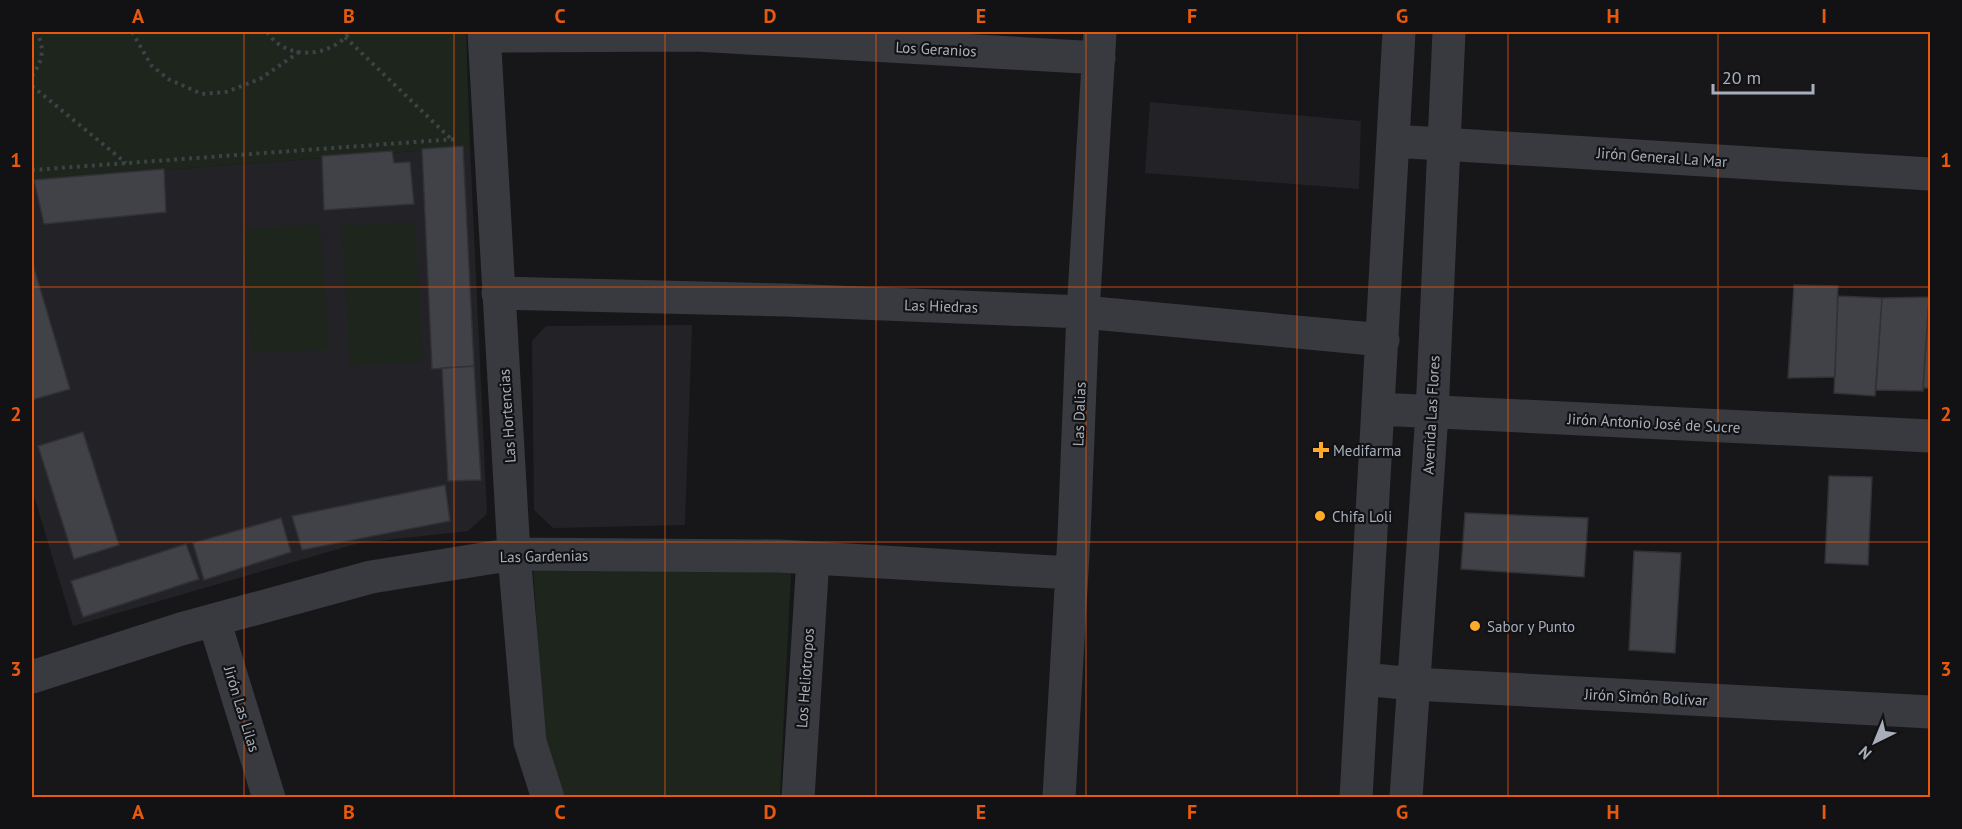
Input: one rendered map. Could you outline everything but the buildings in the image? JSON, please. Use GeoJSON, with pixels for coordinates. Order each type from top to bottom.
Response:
{"type":"FeatureCollection","features":[{"type":"Feature","properties":{"kind":"street"},"geometry":{"type":"LineString","coordinates":[[1356,798],[1383,340],[1398,32]]}},
{"type":"Feature","properties":{"kind":"street","name":"Avenida Las Flores"},"geometry":{"type":"LineString","coordinates":[[1406,798],[1432,413],[1449,32]]}},
{"type":"Feature","properties":{"kind":"street","name":"Los Geranios"},"geometry":{"type":"LineString","coordinates":[[484,34],[1100,45]]}},
{"type":"Feature","properties":{"kind":"street","name":"Las Hortencias"},"geometry":{"type":"LineString","coordinates":[[484,34],[514,554],[530,742],[548,798]]}},
{"type":"Feature","properties":{"kind":"street","name":"Las Dalias"},"geometry":{"type":"LineString","coordinates":[[1059,798],[1072,573],[1083,312],[1100,45]]}},
{"type":"Feature","properties":{"kind":"street","name":"Jirón General La Mar"},"geometry":{"type":"LineString","coordinates":[[1393,141],[1930,174]]}},
{"type":"Feature","properties":{"kind":"street","name":"Las Hiedras"},"geometry":{"type":"LineString","coordinates":[[498,293],[786,300],[1083,312],[1383,340]]}},
{"type":"Feature","properties":{"kind":"street","name":"Jirón Antonio José de Sucre"},"geometry":{"type":"LineString","coordinates":[[1378,409],[1930,436]]}},
{"type":"Feature","properties":{"kind":"street","name":"Las Gardenias"},"geometry":{"type":"LineString","coordinates":[[32,677],[214,620],[371,578],[514,554],[813,558],[1072,573]]}},
{"type":"Feature","properties":{"kind":"street","name":"Los Heliotropos"},"geometry":{"type":"LineString","coordinates":[[798,798],[813,558]]}},
{"type":"Feature","properties":{"kind":"street","name":"Jirón Las Lilas"},"geometry":{"type":"LineString","coordinates":[[214,620],[269,798]]}},
{"type":"Feature","properties":{"kind":"street","name":"Jirón Simón Bolívar"},"geometry":{"type":"LineString","coordinates":[[1363,679],[1414,684],[1930,712]]}},
{"type":"Feature","properties":{"kind":"path"},"geometry":{"type":"LineString","coordinates":[[32,76],[40,63],[42,50],[36,32]]}},
{"type":"Feature","properties":{"kind":"path"},"geometry":{"type":"LineString","coordinates":[[132,32],[151,65],[168,79],[202,94],[226,93],[260,79],[299,52]]}},
{"type":"Feature","properties":{"kind":"path"},"geometry":{"type":"LineString","coordinates":[[267,32],[283,47],[299,52],[316,52],[332,48],[350,32]]}},
{"type":"Feature","properties":{"kind":"path"},"geometry":{"type":"LineString","coordinates":[[345,37],[451,139]]}},
{"type":"Feature","properties":{"kind":"path"},"geometry":{"type":"LineString","coordinates":[[32,86],[127,164]]}},
{"type":"Feature","properties":{"kind":"path"},"geometry":{"type":"LineString","coordinates":[[32,170],[464,138]]}},
{"type":"Feature","properties":{"kind":"shaded area"},"geometry":{"type":"Polygon","coordinates":[[[32,32],[466,32],[470,147],[32,180],[32,32]]]}},
{"type":"Feature","properties":{"kind":"shaded area"},"geometry":{"type":"Polygon","coordinates":[[[1150,102],[1361,121],[1359,189],[1145,173],[1150,102]]]}},
{"type":"Feature","properties":{"kind":"shaded area"},"geometry":{"type":"Polygon","coordinates":[[[470,147],[487,514],[468,531],[359,543],[73,626],[32,489],[32,180],[470,147]]]}},
{"type":"Feature","properties":{"kind":"shaded area"},"geometry":{"type":"Polygon","coordinates":[[[415,222],[423,362],[350,366],[342,226],[415,222]]]}},
{"type":"Feature","properties":{"kind":"shaded area"},"geometry":{"type":"Polygon","coordinates":[[[320,224],[329,349],[252,353],[243,229],[320,224]]]}},
{"type":"Feature","properties":{"kind":"shaded area"},"geometry":{"type":"Polygon","coordinates":[[[692,325],[685,525],[553,528],[534,510],[532,341],[546,326],[692,325]]]}},
{"type":"Feature","properties":{"kind":"shaded area"},"geometry":{"type":"Polygon","coordinates":[[[533,568],[791,572],[780,797],[562,797],[544,737],[533,568]]]}},
{"type":"Feature","properties":{"kind":"place","name":"Medifarma"},"geometry":{"type":"Point","coordinates":[1321,450]}},
{"type":"Feature","properties":{"kind":"place","name":"Chifa Loli"},"geometry":{"type":"Point","coordinates":[1320,516]}},
{"type":"Feature","properties":{"kind":"place","name":"Sabor y Punto"},"geometry":{"type":"Point","coordinates":[1475,626]}}]}
